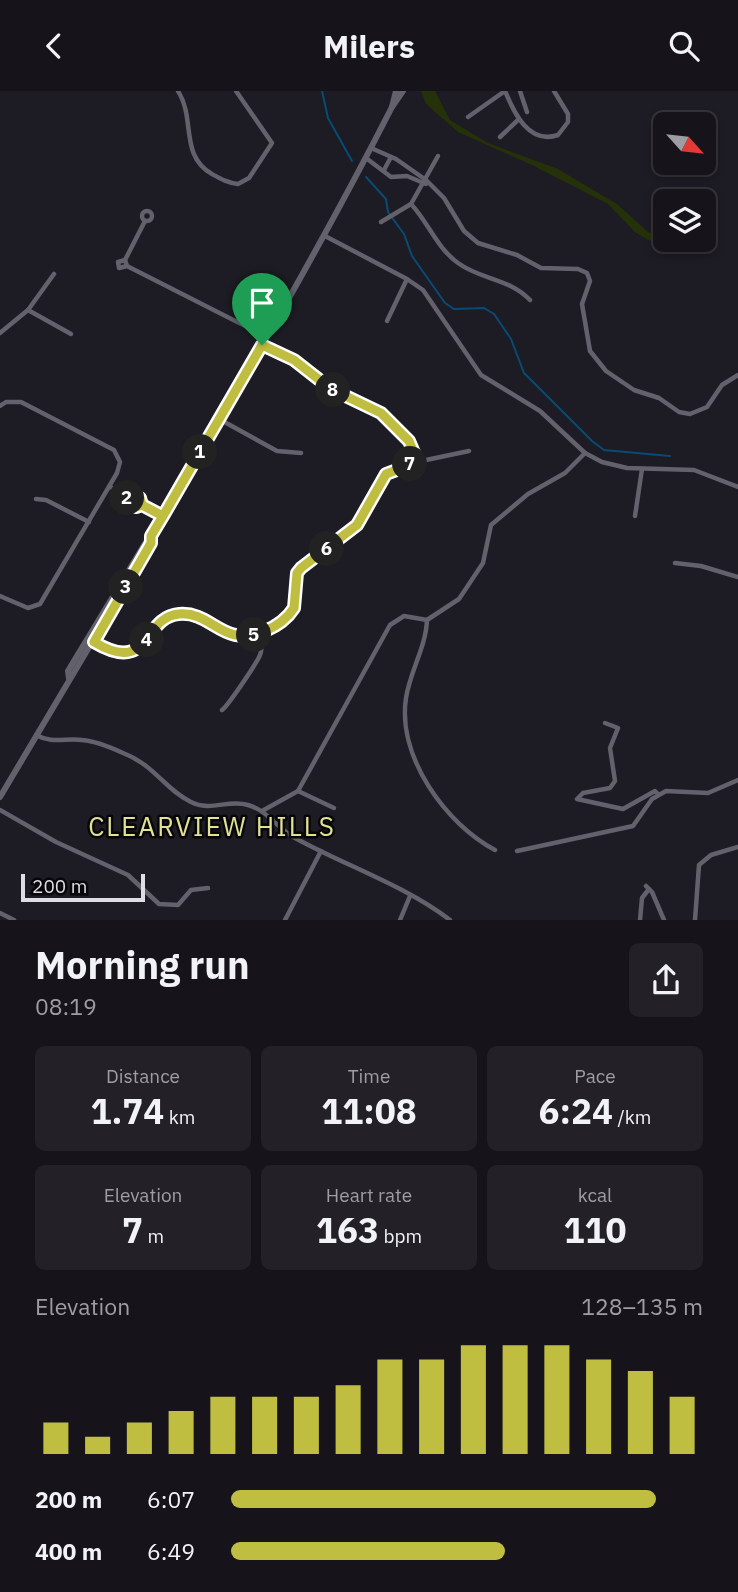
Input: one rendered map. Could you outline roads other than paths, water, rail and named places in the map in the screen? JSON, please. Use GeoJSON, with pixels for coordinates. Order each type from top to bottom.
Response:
{"type":"FeatureCollection","features":[{"type":"Feature","properties":{"kind":"main road"},"geometry":{"type":"LineString","coordinates":[[392,107],[396,91]]}},
{"type":"Feature","properties":{"kind":"main road"},"geometry":{"type":"LineString","coordinates":[[0,797],[69,679],[68,671],[91,640],[146,539],[151,536],[163,516],[325,236],[392,107],[403,91]]}},
{"type":"Feature","properties":{"kind":"street"},"geometry":{"type":"LineString","coordinates":[[178,91],[187,110],[192,153],[201,166],[230,183],[244,182],[272,143],[236,91]]}},
{"type":"Feature","properties":{"kind":"street"},"geometry":{"type":"LineString","coordinates":[[468,117],[505,91],[519,119],[539,136],[551,137],[562,132],[569,117],[554,91]]}},
{"type":"Feature","properties":{"kind":"street"},"geometry":{"type":"LineString","coordinates":[[520,91],[527,112]]}},
{"type":"Feature","properties":{"kind":"street"},"geometry":{"type":"LineString","coordinates":[[510,103],[522,99]]}},
{"type":"Feature","properties":{"kind":"street"},"geometry":{"type":"LineString","coordinates":[[500,137],[519,119]]}},
{"type":"Feature","properties":{"kind":"street"},"geometry":{"type":"LineString","coordinates":[[371,148],[391,157],[434,188],[464,231],[478,243],[517,255],[541,268],[581,269],[587,273],[590,281],[582,308],[593,357],[600,367],[629,387],[659,398],[679,412],[690,414],[703,410],[722,385],[738,375]]}},
{"type":"Feature","properties":{"kind":"street"},"geometry":{"type":"LineString","coordinates":[[384,220],[411,204],[426,182],[438,156]]}},
{"type":"Feature","properties":{"kind":"street"},"geometry":{"type":"LineString","coordinates":[[384,170],[391,157]]}},
{"type":"Feature","properties":{"kind":"street"},"geometry":{"type":"LineString","coordinates":[[366,158],[391,177],[407,176],[426,182]]}},
{"type":"Feature","properties":{"kind":"street"},"geometry":{"type":"LineString","coordinates":[[411,204],[451,257],[467,269],[513,286],[530,300]]}},
{"type":"Feature","properties":{"kind":"street"},"geometry":{"type":"LineString","coordinates":[[145,221],[125,260],[127,266],[267,337]]}},
{"type":"Feature","properties":{"kind":"street"},"geometry":{"type":"LineString","coordinates":[[325,236],[407,279],[431,300],[481,375],[540,411],[584,453],[615,466],[642,470],[694,470],[738,487]]}},
{"type":"Feature","properties":{"kind":"street"},"geometry":{"type":"LineString","coordinates":[[125,260],[120,260],[117,265],[123,269],[127,266]]}},
{"type":"Feature","properties":{"kind":"street"},"geometry":{"type":"LineString","coordinates":[[0,333],[28,310],[54,274]]}},
{"type":"Feature","properties":{"kind":"street"},"geometry":{"type":"LineString","coordinates":[[387,321],[407,279]]}},
{"type":"Feature","properties":{"kind":"street"},"geometry":{"type":"LineString","coordinates":[[28,310],[71,334]]}},
{"type":"Feature","properties":{"kind":"street"},"geometry":{"type":"LineString","coordinates":[[262,345],[294,360],[331,389],[381,413],[409,441],[418,462]]}},
{"type":"Feature","properties":{"kind":"street"},"geometry":{"type":"LineString","coordinates":[[0,406],[6,402],[21,402],[107,446],[119,457],[120,467],[43,601],[28,608],[0,596]]}},
{"type":"Feature","properties":{"kind":"street"},"geometry":{"type":"LineString","coordinates":[[219,419],[277,451],[301,453]]}},
{"type":"Feature","properties":{"kind":"street"},"geometry":{"type":"LineString","coordinates":[[91,640],[110,652],[127,652],[149,639],[164,618],[181,613],[195,616],[229,635],[258,634],[289,616],[297,600],[297,573],[357,525],[386,474],[418,462],[469,451]]}},
{"type":"Feature","properties":{"kind":"street"},"geometry":{"type":"LineString","coordinates":[[262,811],[298,791],[390,625],[404,616],[427,619],[459,599],[483,563],[491,525],[528,494],[565,473],[584,453]]}},
{"type":"Feature","properties":{"kind":"street"},"geometry":{"type":"LineString","coordinates":[[635,516],[642,470]]}},
{"type":"Feature","properties":{"kind":"street"},"geometry":{"type":"LineString","coordinates":[[110,487],[134,500],[142,499],[142,505],[163,516]]}},
{"type":"Feature","properties":{"kind":"street"},"geometry":{"type":"LineString","coordinates":[[36,499],[46,501],[89,522]]}},
{"type":"Feature","properties":{"kind":"street"},"geometry":{"type":"LineString","coordinates":[[675,563],[701,566],[738,577]]}},
{"type":"Feature","properties":{"kind":"street"},"geometry":{"type":"LineString","coordinates":[[427,619],[426,633],[405,701],[408,740],[435,794],[463,827],[495,850]]}},
{"type":"Feature","properties":{"kind":"street"},"geometry":{"type":"LineString","coordinates":[[222,710],[231,702],[260,657],[262,647],[258,634]]}},
{"type":"Feature","properties":{"kind":"street"},"geometry":{"type":"LineString","coordinates":[[605,723],[618,727],[610,748],[615,781],[610,789],[583,793],[577,799],[623,809],[654,791],[657,794]]}},
{"type":"Feature","properties":{"kind":"street"},"geometry":{"type":"LineString","coordinates":[[36,734],[51,741],[88,740],[136,758],[192,803],[211,807],[240,803],[262,811],[289,835],[410,896],[450,920]]}},
{"type":"Feature","properties":{"kind":"street"},"geometry":{"type":"LineString","coordinates":[[517,851],[632,826],[657,794],[675,789],[708,793],[737,781]]}},
{"type":"Feature","properties":{"kind":"street"},"geometry":{"type":"LineString","coordinates":[[298,791],[334,807]]}},
{"type":"Feature","properties":{"kind":"street"},"geometry":{"type":"LineString","coordinates":[[0,810],[56,842],[128,875],[159,904],[178,905],[191,890],[208,888]]}},
{"type":"Feature","properties":{"kind":"street"},"geometry":{"type":"LineString","coordinates":[[695,920],[699,865],[711,855],[738,847]]}},
{"type":"Feature","properties":{"kind":"street"},"geometry":{"type":"LineString","coordinates":[[285,920],[321,851]]}},
{"type":"Feature","properties":{"kind":"street"},"geometry":{"type":"LineString","coordinates":[[640,920],[642,898],[648,887],[664,920]]}},
{"type":"Feature","properties":{"kind":"street"},"geometry":{"type":"LineString","coordinates":[[400,920],[410,896]]}},
{"type":"Feature","properties":{"kind":"street"},"geometry":{"type":"LineString","coordinates":[[0,913],[15,920]]}},
{"type":"Feature","properties":{"kind":"waterway"},"geometry":{"type":"LineString","coordinates":[[322,91],[328,118],[352,161]]}},
{"type":"Feature","properties":{"kind":"waterway"},"geometry":{"type":"LineString","coordinates":[[366,177],[386,199],[388,212],[404,234],[412,256],[445,303],[454,309],[484,308],[494,314],[511,339],[524,373],[592,441],[604,450],[670,456]]}},
{"type":"Feature","properties":{"kind":"district","name":"CLEARVIEW HILLS"},"geometry":{"type":"Point","coordinates":[212,827]}}]}
